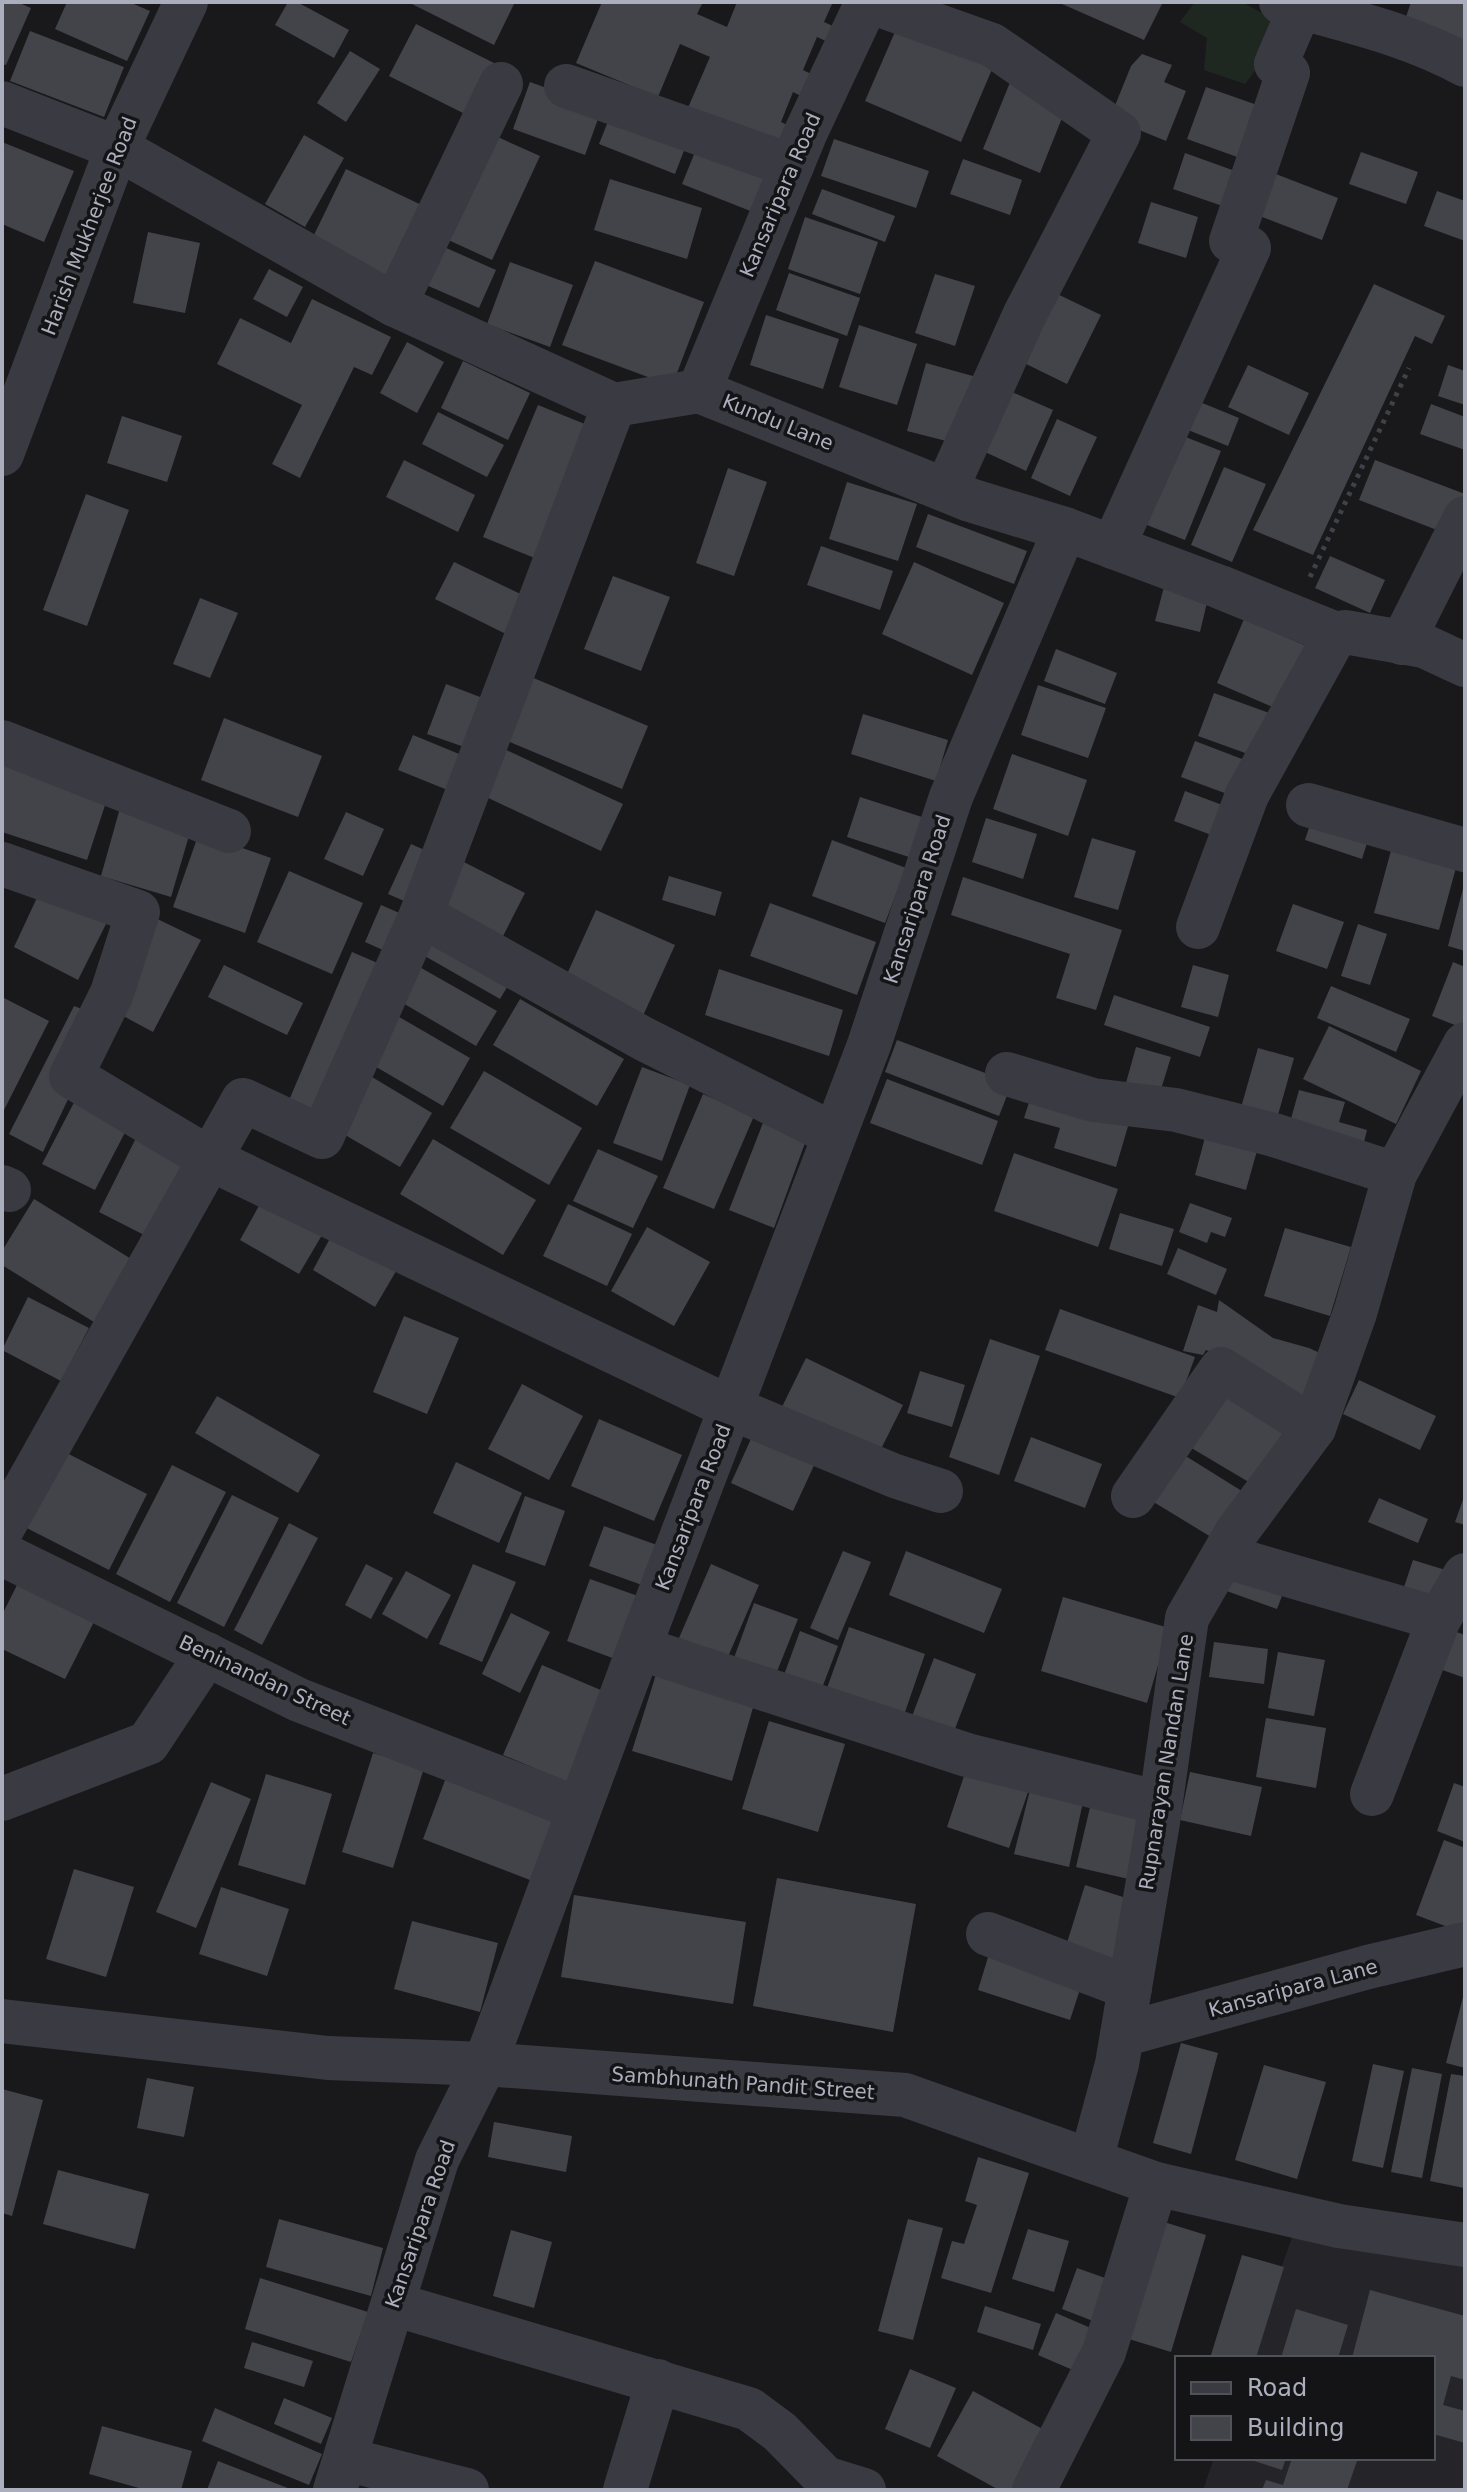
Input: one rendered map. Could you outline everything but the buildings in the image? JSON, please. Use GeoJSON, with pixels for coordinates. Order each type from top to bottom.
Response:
{"type":"FeatureCollection","features":[{"type":"Feature","properties":{"kind":"street","name":"Harish Mukherjee Road"},"geometry":{"type":"LineString","coordinates":[[2,454],[117,148],[186,2]]}},
{"type":"Feature","properties":{"kind":"street"},"geometry":{"type":"LineString","coordinates":[[869,2],[992,45],[1119,133],[1024,316],[946,490]]}},
{"type":"Feature","properties":{"kind":"street","name":"Kansaripara Road"},"geometry":{"type":"LineString","coordinates":[[699,391],[792,166],[869,2]]}},
{"type":"Feature","properties":{"kind":"street"},"geometry":{"type":"LineString","coordinates":[[1113,547],[1249,248],[1231,241],[1288,73],[1276,64],[1290,5],[1392,17],[1465,65]]}},
{"type":"Feature","properties":{"kind":"street"},"geometry":{"type":"LineString","coordinates":[[395,305],[501,84]]}},
{"type":"Feature","properties":{"kind":"street"},"geometry":{"type":"LineString","coordinates":[[566,86],[792,166]]}},
{"type":"Feature","properties":{"kind":"street"},"geometry":{"type":"LineString","coordinates":[[2,103],[117,148],[395,305],[614,405],[421,915],[322,1137],[243,1100],[2,1529]]}},
{"type":"Feature","properties":{"kind":"street","name":"Kundu Lane"},"geometry":{"type":"LineString","coordinates":[[614,405],[699,391],[970,500],[1065,529],[1336,634],[1345,632],[1424,646],[1465,665]]}},
{"type":"Feature","properties":{"kind":"street"},"geometry":{"type":"LineString","coordinates":[[1402,643],[1465,518]]}},
{"type":"Feature","properties":{"kind":"street","name":"Kansaripara Road"},"geometry":{"type":"LineString","coordinates":[[343,2476],[437,2160],[485,2064],[874,1030],[951,797],[1065,529]]}},
{"type":"Feature","properties":{"kind":"street"},"geometry":{"type":"LineString","coordinates":[[1198,927],[1247,795],[1336,634]]}},
{"type":"Feature","properties":{"kind":"street"},"geometry":{"type":"LineString","coordinates":[[2,742],[229,831]]}},
{"type":"Feature","properties":{"kind":"street"},"geometry":{"type":"LineString","coordinates":[[1308,805],[1465,850]]}},
{"type":"Feature","properties":{"kind":"street"},"geometry":{"type":"LineString","coordinates":[[2,864],[138,912],[112,993],[71,1076],[210,1159],[731,1408],[895,1476],[941,1491]]}},
{"type":"Feature","properties":{"kind":"street"},"geometry":{"type":"LineString","coordinates":[[421,915],[644,1039],[833,1134]]}},
{"type":"Feature","properties":{"kind":"street","name":"Rupnarayan Nandan Lane"},"geometry":{"type":"LineString","coordinates":[[1091,2160],[1117,2064],[1187,1618],[1236,1533],[1314,1428],[1355,1313],[1395,1174],[1454,1092],[1465,1044]]}},
{"type":"Feature","properties":{"kind":"street"},"geometry":{"type":"LineString","coordinates":[[1007,1074],[1093,1100],[1176,1110],[1274,1135],[1395,1174]]}},
{"type":"Feature","properties":{"kind":"street"},"geometry":{"type":"LineString","coordinates":[[1133,1496],[1221,1369],[1314,1428]]}},
{"type":"Feature","properties":{"kind":"street","name":"Beninandan Street"},"geometry":{"type":"LineString","coordinates":[[2,1554],[299,1700],[579,1809]]}},
{"type":"Feature","properties":{"kind":"street"},"geometry":{"type":"LineString","coordinates":[[1223,1556],[1439,1619]]}},
{"type":"Feature","properties":{"kind":"street"},"geometry":{"type":"LineString","coordinates":[[1372,1794],[1439,1619],[1465,1575]]}},
{"type":"Feature","properties":{"kind":"street"},"geometry":{"type":"LineString","coordinates":[[639,1648],[967,1755],[1160,1803]]}},
{"type":"Feature","properties":{"kind":"street"},"geometry":{"type":"LineString","coordinates":[[2,1799],[148,1743],[207,1654]]}},
{"type":"Feature","properties":{"kind":"street"},"geometry":{"type":"LineString","coordinates":[[988,1934],[1130,1988]]}},
{"type":"Feature","properties":{"kind":"street","name":"Kansaripara Lane"},"geometry":{"type":"LineString","coordinates":[[1122,2035],[1463,1941]]}},
{"type":"Feature","properties":{"kind":"street","name":"Sambhunath Pandit Street"},"geometry":{"type":"LineString","coordinates":[[2,2021],[328,2058],[485,2064],[905,2095],[1156,2184],[1339,2226],[1465,2245]]}},
{"type":"Feature","properties":{"kind":"street"},"geometry":{"type":"LineString","coordinates":[[1034,2490],[1104,2352],[1156,2184]]}},
{"type":"Feature","properties":{"kind":"street"},"geometry":{"type":"LineString","coordinates":[[393,2304],[749,2409],[780,2432],[825,2478],[864,2490]]}},
{"type":"Feature","properties":{"kind":"street"},"geometry":{"type":"LineString","coordinates":[[625,2490],[658,2381]]}},
{"type":"Feature","properties":{"kind":"street"},"geometry":{"type":"LineString","coordinates":[[343,2476],[467,2490]]}},
{"type":"Feature","properties":{"kind":"path"},"geometry":{"type":"LineString","coordinates":[[1291,616],[1409,368]]}},
{"type":"Feature","properties":{"kind":"shaded area"},"geometry":{"type":"Polygon","coordinates":[[[1195,2],[1242,2],[1271,18],[1270,51],[1245,84],[1204,70],[1207,38],[1180,22],[1195,2]]]}},
{"type":"Feature","properties":{"kind":"shaded area"},"geometry":{"type":"Polygon","coordinates":[[[1295,2229],[1465,2259],[1465,2490],[1203,2490],[1213,2460],[1435,2460],[1435,2356],[1250,2356],[1295,2229]]]}}]}
